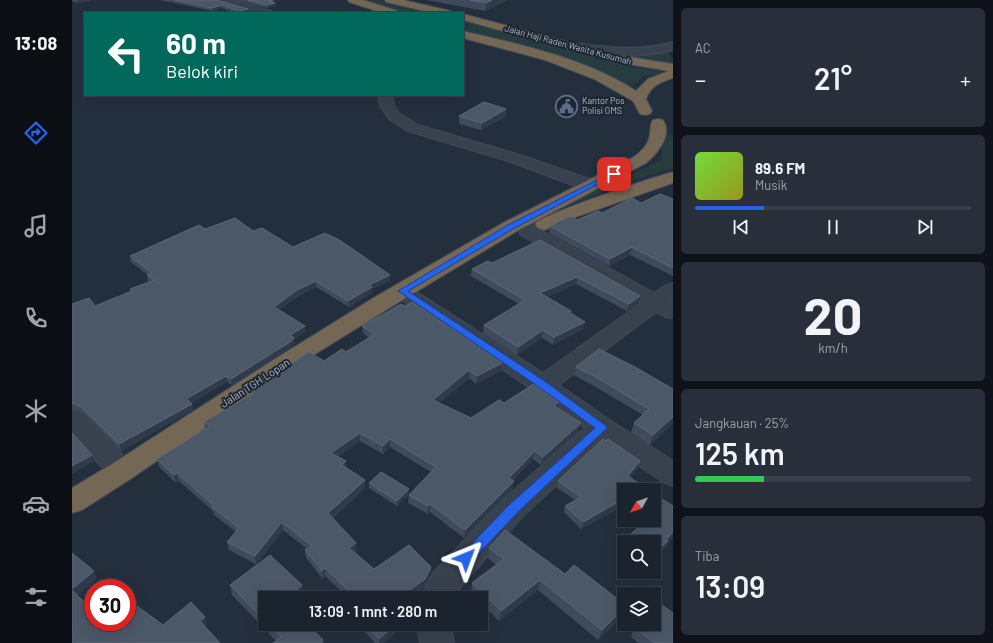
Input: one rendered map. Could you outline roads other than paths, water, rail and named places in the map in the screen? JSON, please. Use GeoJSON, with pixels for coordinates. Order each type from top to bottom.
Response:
{"type":"FeatureCollection","features":[{"type":"Feature","properties":{"kind":"highway"},"geometry":{"type":"LineString","coordinates":[[353,0],[391,12]]}},
{"type":"Feature","properties":{"kind":"highway"},"geometry":{"type":"LineString","coordinates":[[390,0],[443,12]]}},
{"type":"Feature","properties":{"kind":"highway","name":"Jalan Haji Raden Wasita Kusumah"},"geometry":{"type":"LineString","coordinates":[[464,17],[636,63],[673,68]]}},
{"type":"Feature","properties":{"kind":"highway","name":"Jalan Haji Raden Wasita Kusumah"},"geometry":{"type":"LineString","coordinates":[[464,34],[566,64],[598,75],[639,98]]}},
{"type":"Feature","properties":{"kind":"highway"},"geometry":{"type":"LineString","coordinates":[[672,131],[658,123],[644,110],[639,98],[643,88],[654,80],[673,74]]}},
{"type":"Feature","properties":{"kind":"highway"},"geometry":{"type":"LineString","coordinates":[[441,269],[548,206],[592,186],[632,165],[652,150],[658,135],[658,123]]}},
{"type":"Feature","properties":{"kind":"highway"},"geometry":{"type":"LineString","coordinates":[[441,269],[564,215],[673,177]]}},
{"type":"Feature","properties":{"kind":"highway"},"geometry":{"type":"LineString","coordinates":[[548,206],[564,215]]}},
{"type":"Feature","properties":{"kind":"highway","name":"Jalan TGH Lopan"},"geometry":{"type":"LineString","coordinates":[[72,502],[122,471],[283,364],[402,291],[441,269]]}},
{"type":"Feature","properties":{"kind":"street"},"geometry":{"type":"LineString","coordinates":[[221,0],[263,12]]}},
{"type":"Feature","properties":{"kind":"street"},"geometry":{"type":"LineString","coordinates":[[569,46],[612,51],[637,52],[657,50],[673,46]]}},
{"type":"Feature","properties":{"kind":"street"},"geometry":{"type":"LineString","coordinates":[[385,96],[388,109],[398,120],[419,131],[517,159],[592,186]]}},
{"type":"Feature","properties":{"kind":"street"},"geometry":{"type":"LineString","coordinates":[[651,184],[673,181]]}},
{"type":"Feature","properties":{"kind":"street"},"geometry":{"type":"LineString","coordinates":[[528,231],[664,307]]}},
{"type":"Feature","properties":{"kind":"street"},"geometry":{"type":"LineString","coordinates":[[543,385],[664,307],[673,289]]}},
{"type":"Feature","properties":{"kind":"street"},"geometry":{"type":"LineString","coordinates":[[402,291],[543,385],[602,428],[673,475]]}},
{"type":"Feature","properties":{"kind":"street"},"geometry":{"type":"LineString","coordinates":[[72,419],[122,471]]}},
{"type":"Feature","properties":{"kind":"street"},"geometry":{"type":"LineString","coordinates":[[440,591],[444,583],[513,508],[602,428]]}},
{"type":"Feature","properties":{"kind":"street"},"geometry":{"type":"LineString","coordinates":[[435,631],[436,643]]}},
{"type":"Feature","properties":{"kind":"place","name":"Kantor Pos Polisi GMS"},"geometry":{"type":"Point","coordinates":[566,106]}}]}
